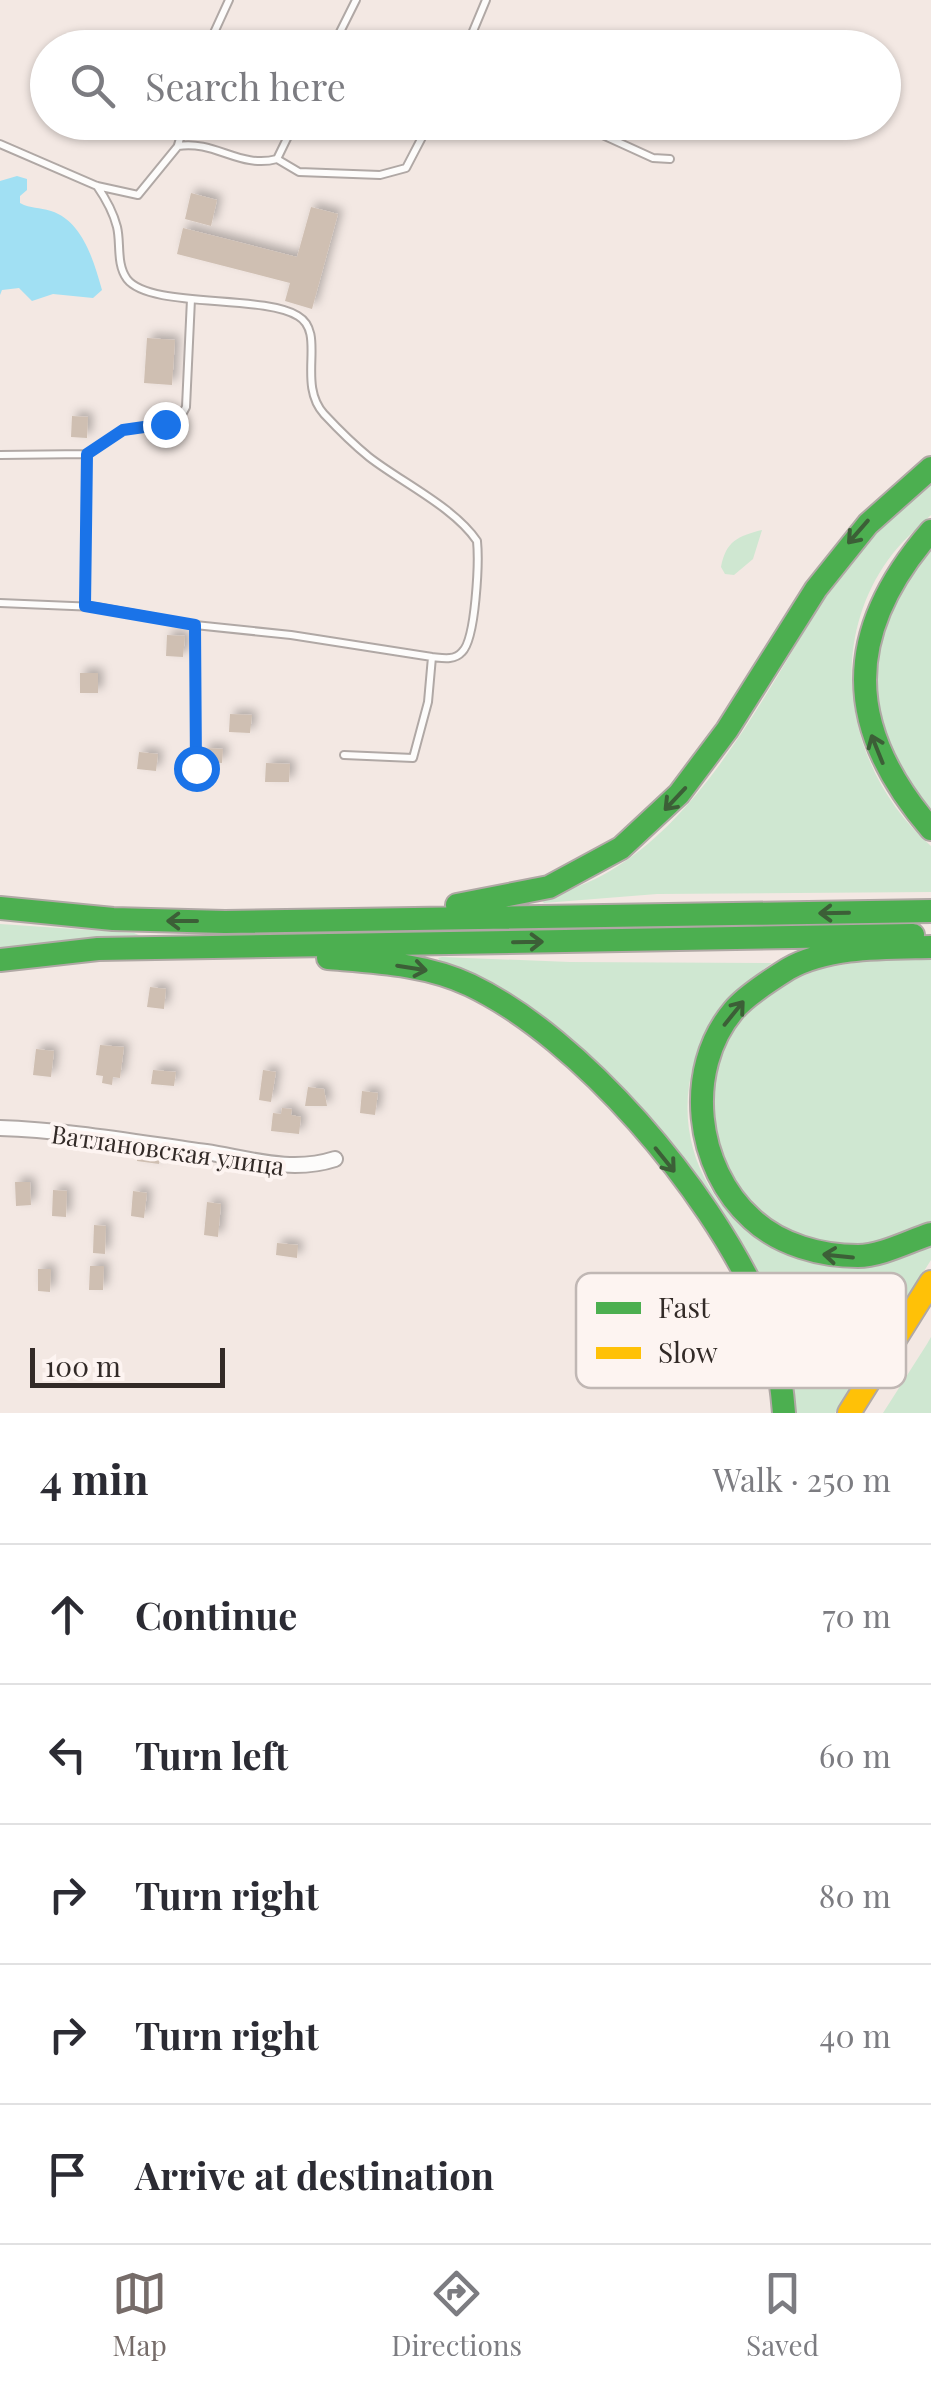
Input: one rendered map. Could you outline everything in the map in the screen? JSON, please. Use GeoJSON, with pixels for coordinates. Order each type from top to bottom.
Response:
{"type":"FeatureCollection","features":[{"type":"Feature","properties":{"kind":"main road"},"geometry":{"type":"LineString","coordinates":[[226,922],[500,901],[555,884],[614,854],[651,824],[706,764],[813,592],[854,536],[902,488],[931,468]]}},
{"type":"Feature","properties":{"kind":"main road"},"geometry":{"type":"LineString","coordinates":[[931,532],[912,550],[884,592],[868,638],[864,674],[866,712],[878,752],[905,800],[931,830]]}},
{"type":"Feature","properties":{"kind":"main road"},"geometry":{"type":"LineString","coordinates":[[0,908],[113,919],[226,922],[931,911]]}},
{"type":"Feature","properties":{"kind":"main road"},"geometry":{"type":"LineString","coordinates":[[0,960],[98,950],[931,935]]}},
{"type":"Feature","properties":{"kind":"main road"},"geometry":{"type":"LineString","coordinates":[[175,948],[348,960],[436,972],[487,994],[545,1032],[586,1069],[641,1130],[729,1246],[743,1273]]}},
{"type":"Feature","properties":{"kind":"main road"},"geometry":{"type":"LineString","coordinates":[[931,948],[883,948],[833,955],[773,978],[744,1000],[722,1028],[705,1070],[700,1112],[708,1154],[726,1191],[754,1222],[780,1239],[811,1252],[858,1258],[886,1254],[931,1234]]}},
{"type":"Feature","properties":{"kind":"main road"},"geometry":{"type":"LineString","coordinates":[[906,1322],[931,1282]]}},
{"type":"Feature","properties":{"kind":"main road"},"geometry":{"type":"LineString","coordinates":[[906,1350],[931,1310]]}},
{"type":"Feature","properties":{"kind":"main road"},"geometry":{"type":"LineString","coordinates":[[782,1388],[784,1413]]}},
{"type":"Feature","properties":{"kind":"main road"},"geometry":{"type":"LineString","coordinates":[[849,1413],[865,1388]]}},
{"type":"Feature","properties":{"kind":"main road"},"geometry":{"type":"LineString","coordinates":[[866,1413],[882,1388]]}},
{"type":"Feature","properties":{"kind":"street","name":"Ватлановская улица"},"geometry":{"type":"LineString","coordinates":[[0,1128],[207,1152],[282,1165],[303,1166],[335,1159]]}},
{"type":"Feature","properties":{"kind":"lane"},"geometry":{"type":"LineString","coordinates":[[215,30],[229,0]]}},
{"type":"Feature","properties":{"kind":"lane"},"geometry":{"type":"LineString","coordinates":[[341,30],[356,0]]}},
{"type":"Feature","properties":{"kind":"lane"},"geometry":{"type":"LineString","coordinates":[[474,30],[486,0]]}},
{"type":"Feature","properties":{"kind":"lane"},"geometry":{"type":"LineString","coordinates":[[0,144],[96,186],[138,195],[180,140]]}},
{"type":"Feature","properties":{"kind":"lane"},"geometry":{"type":"LineString","coordinates":[[277,159],[286,140]]}},
{"type":"Feature","properties":{"kind":"lane"},"geometry":{"type":"LineString","coordinates":[[178,146],[195,143],[258,164],[277,159],[299,172],[380,176],[406,168],[421,140]]}},
{"type":"Feature","properties":{"kind":"lane"},"geometry":{"type":"LineString","coordinates":[[614,140],[653,158],[670,159]]}},
{"type":"Feature","properties":{"kind":"lane"},"geometry":{"type":"LineString","coordinates":[[0,602],[85,606],[432,658],[452,658],[464,651],[470,635],[478,541],[434,502],[367,456],[322,412],[313,400],[310,383],[313,337],[300,316],[264,306],[191,299],[135,286],[126,277],[114,218],[96,186]]}},
{"type":"Feature","properties":{"kind":"lane"},"geometry":{"type":"LineString","coordinates":[[0,455],[87,454],[123,430],[180,418],[186,407],[191,299]]}},
{"type":"Feature","properties":{"kind":"lane"},"geometry":{"type":"LineString","coordinates":[[85,606],[87,454]]}},
{"type":"Feature","properties":{"kind":"lane"},"geometry":{"type":"LineString","coordinates":[[195,625],[196,768]]}},
{"type":"Feature","properties":{"kind":"lane"},"geometry":{"type":"LineString","coordinates":[[344,755],[414,758],[428,702],[432,658]]}},
{"type":"Feature","properties":{"kind":"green space"},"geometry":{"type":"Polygon","coordinates":[[[931,480],[931,515],[888,560],[868,596],[856,633],[852,672],[855,710],[865,748],[881,784],[903,817],[931,846],[931,892],[657,894],[544,903],[547,898],[610,871],[648,844],[682,811],[742,732],[845,564],[863,541],[931,480]]]}},
{"type":"Feature","properties":{"kind":"green space"},"geometry":{"type":"Polygon","coordinates":[[[762,530],[753,559],[734,575],[725,574],[721,567],[730,545],[762,530]]]}},
{"type":"Feature","properties":{"kind":"green space"},"geometry":{"type":"Polygon","coordinates":[[[931,544],[931,813],[915,793],[890,746],[877,695],[876,669],[890,607],[931,544]]]}},
{"type":"Feature","properties":{"kind":"green space"},"geometry":{"type":"Polygon","coordinates":[[[0,924],[134,933],[141,936],[0,948],[0,924]]]}},
{"type":"Feature","properties":{"kind":"green space"},"geometry":{"type":"Polygon","coordinates":[[[931,957],[931,1223],[862,1247],[806,1240],[773,1224],[733,1183],[711,1124],[717,1065],[734,1030],[750,1008],[776,987],[820,969],[875,959],[931,957]]]}},
{"type":"Feature","properties":{"kind":"green space"},"geometry":{"type":"Polygon","coordinates":[[[438,958],[772,963],[721,1007],[692,1070],[688,1123],[702,1172],[730,1214],[769,1245],[818,1263],[873,1264],[931,1246],[931,1260],[906,1300],[906,1273],[733,1273],[684,1166],[618,1086],[553,1023],[492,982],[438,958]]]}},
{"type":"Feature","properties":{"kind":"green space"},"geometry":{"type":"Polygon","coordinates":[[[931,1337],[931,1413],[883,1413],[899,1388],[906,1388],[906,1377],[931,1337]]]}},
{"type":"Feature","properties":{"kind":"green space"},"geometry":{"type":"Polygon","coordinates":[[[787,1388],[851,1388],[835,1413],[795,1413],[787,1388]]]}},
{"type":"Feature","properties":{"kind":"water"},"geometry":{"type":"Polygon","coordinates":[[[17,176],[27,179],[27,190],[20,196],[20,203],[62,216],[79,233],[102,290],[93,298],[53,294],[32,301],[19,288],[2,290],[0,295],[0,181],[17,176]]]}},
{"type":"Feature","properties":{"kind":"building"},"geometry":{"type":"Polygon","coordinates":[[[191,193],[217,200],[211,226],[185,219],[191,193]]]}},
{"type":"Feature","properties":{"kind":"building"},"geometry":{"type":"Polygon","coordinates":[[[311,207],[338,214],[312,309],[285,301],[290,283],[177,254],[183,228],[297,257],[311,207]]]}},
{"type":"Feature","properties":{"kind":"building"},"geometry":{"type":"Polygon","coordinates":[[[147,338],[175,340],[172,385],[144,383],[147,338]]]}},
{"type":"Feature","properties":{"kind":"building"},"geometry":{"type":"Polygon","coordinates":[[[72,416],[88,417],[87,438],[71,437],[72,416]]]}},
{"type":"Feature","properties":{"kind":"building"},"geometry":{"type":"Polygon","coordinates":[[[167,635],[185,636],[183,657],[166,656],[167,635]]]}},
{"type":"Feature","properties":{"kind":"building"},"geometry":{"type":"Polygon","coordinates":[[[80,673],[98,673],[98,693],[80,693],[80,673]]]}},
{"type":"Feature","properties":{"kind":"building"},"geometry":{"type":"Polygon","coordinates":[[[230,714],[252,715],[250,733],[229,732],[230,714]]]}},
{"type":"Feature","properties":{"kind":"building"},"geometry":{"type":"Polygon","coordinates":[[[204,748],[223,749],[222,763],[203,762],[204,748]]]}},
{"type":"Feature","properties":{"kind":"building"},"geometry":{"type":"Polygon","coordinates":[[[139,752],[158,754],[156,771],[137,769],[139,752]]]}},
{"type":"Feature","properties":{"kind":"building"},"geometry":{"type":"Polygon","coordinates":[[[266,763],[290,764],[289,782],[265,782],[266,763]]]}},
{"type":"Feature","properties":{"kind":"building"},"geometry":{"type":"Polygon","coordinates":[[[150,987],[166,989],[164,1009],[147,1007],[150,987]]]}},
{"type":"Feature","properties":{"kind":"building"},"geometry":{"type":"Polygon","coordinates":[[[100,1045],[124,1047],[120,1078],[113,1077],[112,1085],[102,1083],[103,1076],[96,1075],[100,1045]]]}},
{"type":"Feature","properties":{"kind":"building"},"geometry":{"type":"Polygon","coordinates":[[[36,1049],[54,1051],[51,1077],[33,1075],[36,1049]]]}},
{"type":"Feature","properties":{"kind":"building"},"geometry":{"type":"Polygon","coordinates":[[[153,1070],[176,1072],[174,1086],[151,1084],[153,1070]]]}},
{"type":"Feature","properties":{"kind":"building"},"geometry":{"type":"Polygon","coordinates":[[[263,1070],[276,1072],[271,1102],[259,1100],[263,1070]]]}},
{"type":"Feature","properties":{"kind":"building"},"geometry":{"type":"Polygon","coordinates":[[[308,1087],[324,1089],[327,1106],[305,1106],[308,1087]]]}},
{"type":"Feature","properties":{"kind":"building"},"geometry":{"type":"Polygon","coordinates":[[[362,1091],[378,1093],[375,1115],[360,1113],[362,1091]]]}},
{"type":"Feature","properties":{"kind":"building"},"geometry":{"type":"Polygon","coordinates":[[[282,1108],[292,1109],[291,1115],[301,1117],[299,1134],[271,1131],[273,1113],[281,1114],[282,1108]]]}},
{"type":"Feature","properties":{"kind":"building"},"geometry":{"type":"Polygon","coordinates":[[[138,1148],[161,1151],[159,1164],[137,1161],[138,1148]]]}},
{"type":"Feature","properties":{"kind":"building"},"geometry":{"type":"Polygon","coordinates":[[[15,1182],[30,1182],[31,1205],[16,1206],[15,1182]]]}},
{"type":"Feature","properties":{"kind":"building"},"geometry":{"type":"Polygon","coordinates":[[[53,1190],[67,1191],[66,1217],[52,1216],[53,1190]]]}},
{"type":"Feature","properties":{"kind":"building"},"geometry":{"type":"Polygon","coordinates":[[[133,1191],[147,1193],[144,1218],[131,1216],[133,1191]]]}},
{"type":"Feature","properties":{"kind":"building"},"geometry":{"type":"Polygon","coordinates":[[[207,1202],[221,1204],[218,1237],[204,1235],[207,1202]]]}},
{"type":"Feature","properties":{"kind":"building"},"geometry":{"type":"Polygon","coordinates":[[[94,1225],[106,1226],[105,1254],[93,1253],[94,1225]]]}},
{"type":"Feature","properties":{"kind":"building"},"geometry":{"type":"Polygon","coordinates":[[[277,1243],[298,1245],[297,1258],[276,1255],[277,1243]]]}},
{"type":"Feature","properties":{"kind":"building"},"geometry":{"type":"Polygon","coordinates":[[[90,1266],[104,1266],[103,1290],[89,1290],[90,1266]]]}},
{"type":"Feature","properties":{"kind":"building"},"geometry":{"type":"Polygon","coordinates":[[[38,1269],[51,1269],[50,1292],[38,1291],[38,1269]]]}},
{"type":"Feature","properties":{"kind":"traffic: fast"},"geometry":{"type":"LineString","coordinates":[[457,905],[549,887],[621,848],[679,794],[727,730],[816,589],[868,524],[931,468]]}},
{"type":"Feature","properties":{"kind":"traffic: fast"},"geometry":{"type":"LineString","coordinates":[[931,531],[902,569],[881,606],[869,643],[865,680],[869,717],[881,754],[902,791],[931,829]]}},
{"type":"Feature","properties":{"kind":"traffic: fast"},"geometry":{"type":"LineString","coordinates":[[0,908],[113,919],[225,922],[931,911]]}},
{"type":"Feature","properties":{"kind":"traffic: fast"},"geometry":{"type":"LineString","coordinates":[[0,960],[98,949],[913,935]]}},
{"type":"Feature","properties":{"kind":"traffic: fast"},"geometry":{"type":"LineString","coordinates":[[931,947],[839,952],[788,969],[733,1011],[717,1035],[702,1089],[708,1146],[718,1173],[733,1198],[775,1236],[816,1251],[858,1256],[885,1251],[931,1234]]}},
{"type":"Feature","properties":{"kind":"traffic: fast"},"geometry":{"type":"LineString","coordinates":[[328,958],[418,968],[453,978],[513,1009],[556,1041],[638,1121],[675,1166],[744,1273]]}},
{"type":"Feature","properties":{"kind":"traffic: fast"},"geometry":{"type":"LineString","coordinates":[[781,1388],[784,1413]]}},
{"type":"Feature","properties":{"kind":"traffic: slow"},"geometry":{"type":"LineString","coordinates":[[906,1322],[931,1282]]}},
{"type":"Feature","properties":{"kind":"traffic: slow"},"geometry":{"type":"LineString","coordinates":[[849,1413],[865,1388]]}},
{"type":"Feature","properties":{"kind":"route"},"geometry":{"type":"LineString","coordinates":[[165,424],[123,430],[87,454],[85,606],[195,625],[196,768]]}}]}
